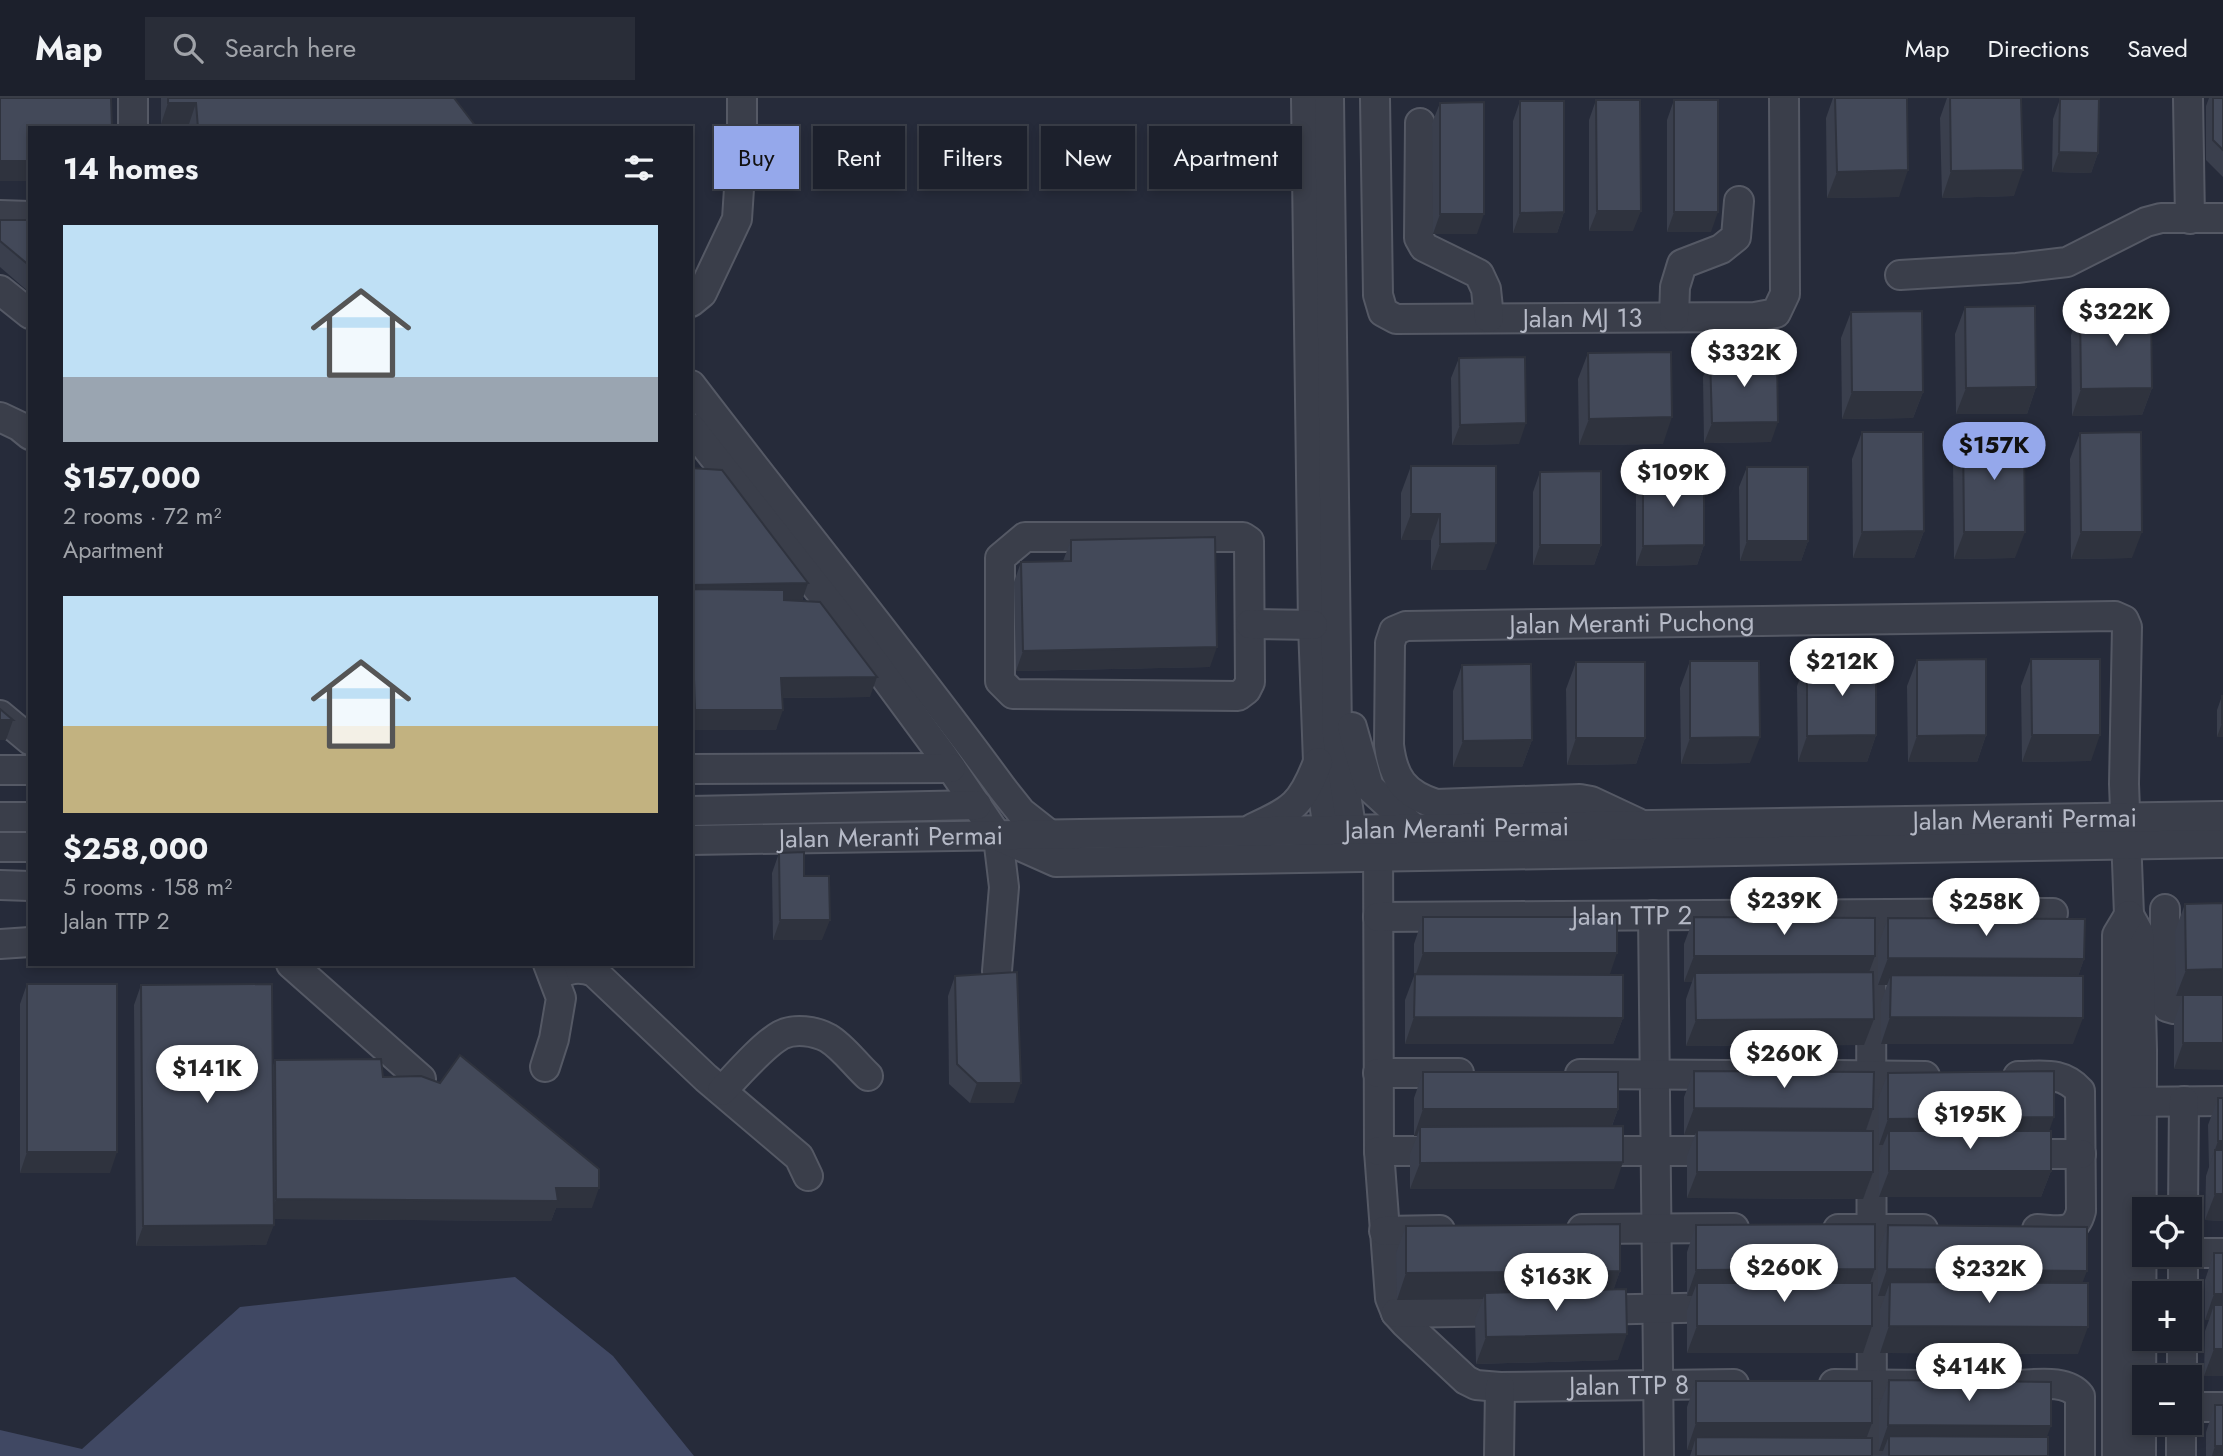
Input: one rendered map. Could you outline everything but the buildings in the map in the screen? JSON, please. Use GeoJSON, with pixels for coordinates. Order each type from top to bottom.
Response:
{"type":"FeatureCollection","features":[{"type":"Feature","properties":{"kind":"street"},"geometry":{"type":"LineString","coordinates":[[133,98],[133,126]]}},
{"type":"Feature","properties":{"kind":"street"},"geometry":{"type":"LineString","coordinates":[[693,300],[702,293],[737,219],[742,143],[741,98]]}},
{"type":"Feature","properties":{"kind":"street"},"geometry":{"type":"LineString","coordinates":[[1306,98],[1313,625],[1318,762],[1354,844],[1378,917],[1379,1151],[1390,1298],[1396,1313],[1466,1380],[1488,1386],[1499,1456]]}},
{"type":"Feature","properties":{"kind":"street"},"geometry":{"type":"LineString","coordinates":[[1329,98],[1337,736],[1354,844]]}},
{"type":"Feature","properties":{"kind":"street","name":"Jalan MJ 13"},"geometry":{"type":"LineString","coordinates":[[1375,98],[1378,295],[1383,312],[1396,319],[1755,317],[1776,313],[1786,294],[1784,98]]}},
{"type":"Feature","properties":{"kind":"street"},"geometry":{"type":"LineString","coordinates":[[2190,219],[2196,99]]}},
{"type":"Feature","properties":{"kind":"street"},"geometry":{"type":"LineString","coordinates":[[1420,123],[1419,238],[1424,247],[1479,274],[1486,289],[1489,318]]}},
{"type":"Feature","properties":{"kind":"street"},"geometry":{"type":"LineString","coordinates":[[1674,317],[1675,287],[1682,264],[1721,249],[1737,237],[1739,201]]}},
{"type":"Feature","properties":{"kind":"street"},"geometry":{"type":"LineString","coordinates":[[0,215],[28,216]]}},
{"type":"Feature","properties":{"kind":"street"},"geometry":{"type":"LineString","coordinates":[[1900,275],[2017,268],[2067,262],[2146,222],[2161,218],[2223,218]]}},
{"type":"Feature","properties":{"kind":"street"},"geometry":{"type":"LineString","coordinates":[[0,290],[28,312]]}},
{"type":"Feature","properties":{"kind":"street"},"geometry":{"type":"LineString","coordinates":[[693,388],[1021,812],[1049,834]]}},
{"type":"Feature","properties":{"kind":"street"},"geometry":{"type":"LineString","coordinates":[[0,417],[28,433]]}},
{"type":"Feature","properties":{"kind":"street"},"geometry":{"type":"LineString","coordinates":[[693,433],[705,464],[848,627],[998,837],[1004,887],[998,971]]}},
{"type":"Feature","properties":{"kind":"street"},"geometry":{"type":"LineString","coordinates":[[1025,537],[1243,537],[1249,541],[1250,624],[1251,682],[1246,690],[1238,695],[1013,694],[1000,681],[1000,558],[1025,537]]}},
{"type":"Feature","properties":{"kind":"street","name":"Jalan Meranti Puchong"},"geometry":{"type":"LineString","coordinates":[[1644,826],[1591,801],[1580,799],[1436,804],[1416,798],[1404,786],[1391,760],[1389,745],[1390,643],[1394,631],[1406,626],[2115,616],[2124,620],[2127,627],[2124,784],[2129,913],[2139,933],[2142,1051],[2128,1102],[2129,1387]]}},
{"type":"Feature","properties":{"kind":"street"},"geometry":{"type":"LineString","coordinates":[[1250,624],[1313,625]]}},
{"type":"Feature","properties":{"kind":"street"},"geometry":{"type":"LineString","coordinates":[[1336,670],[1369,787],[1416,830]]}},
{"type":"Feature","properties":{"kind":"street"},"geometry":{"type":"LineString","coordinates":[[0,715],[28,738]]}},
{"type":"Feature","properties":{"kind":"street"},"geometry":{"type":"LineString","coordinates":[[1244,832],[1284,814],[1300,800],[1318,762]]}},
{"type":"Feature","properties":{"kind":"street"},"geometry":{"type":"LineString","coordinates":[[693,769],[951,768]]}},
{"type":"Feature","properties":{"kind":"street"},"geometry":{"type":"LineString","coordinates":[[0,770],[28,770]]}},
{"type":"Feature","properties":{"kind":"street","name":"Jalan Meranti Permai"},"geometry":{"type":"LineString","coordinates":[[693,811],[977,805]]}},
{"type":"Feature","properties":{"kind":"street","name":"Jalan Meranti Permai"},"geometry":{"type":"LineString","coordinates":[[693,840],[1244,832],[1354,844],[1416,830],[1644,826],[2127,831],[2223,816]]}},
{"type":"Feature","properties":{"kind":"street"},"geometry":{"type":"LineString","coordinates":[[0,817],[28,817]]}},
{"type":"Feature","properties":{"kind":"street"},"geometry":{"type":"LineString","coordinates":[[998,837],[1056,862],[1354,844],[2127,831],[2223,843]]}},
{"type":"Feature","properties":{"kind":"street"},"geometry":{"type":"LineString","coordinates":[[0,848],[28,847]]}},
{"type":"Feature","properties":{"kind":"street"},"geometry":{"type":"LineString","coordinates":[[0,886],[28,886]]}},
{"type":"Feature","properties":{"kind":"street"},"geometry":{"type":"LineString","coordinates":[[2129,913],[2176,909],[2165,1000],[2167,1007],[2223,1009]]}},
{"type":"Feature","properties":{"kind":"street"},"geometry":{"type":"LineString","coordinates":[[1871,913],[1872,1075],[1858,1153],[1872,1229],[1872,1456]]}},
{"type":"Feature","properties":{"kind":"street","name":"Jalan TTP 2"},"geometry":{"type":"LineString","coordinates":[[1378,917],[2053,913]]}},
{"type":"Feature","properties":{"kind":"street"},"geometry":{"type":"LineString","coordinates":[[1653,915],[1659,1456]]}},
{"type":"Feature","properties":{"kind":"street"},"geometry":{"type":"LineString","coordinates":[[0,944],[28,942]]}},
{"type":"Feature","properties":{"kind":"street"},"geometry":{"type":"LineString","coordinates":[[293,966],[421,1079]]}},
{"type":"Feature","properties":{"kind":"street"},"geometry":{"type":"LineString","coordinates":[[545,1067],[554,1039],[561,998],[551,970],[583,968],[594,972],[722,1091],[799,1157],[808,1176]]}},
{"type":"Feature","properties":{"kind":"street"},"geometry":{"type":"LineString","coordinates":[[722,1091],[772,1042],[782,1034],[795,1031],[816,1033],[830,1039],[868,1076]]}},
{"type":"Feature","properties":{"kind":"street"},"geometry":{"type":"LineString","coordinates":[[1378,1073],[1489,1073]]}},
{"type":"Feature","properties":{"kind":"street"},"geometry":{"type":"LineString","coordinates":[[1558,1074],[1750,1075]]}},
{"type":"Feature","properties":{"kind":"street"},"geometry":{"type":"LineString","coordinates":[[1804,1075],[1951,1076]]}},
{"type":"Feature","properties":{"kind":"street"},"geometry":{"type":"LineString","coordinates":[[1991,1076],[2057,1076],[2070,1080],[2080,1091],[2081,1211],[2078,1222],[2069,1230],[2016,1229]]}},
{"type":"Feature","properties":{"kind":"street"},"geometry":{"type":"LineString","coordinates":[[2183,1197],[2184,1101]]}},
{"type":"Feature","properties":{"kind":"street"},"geometry":{"type":"LineString","coordinates":[[2128,1102],[2223,1101]]}},
{"type":"Feature","properties":{"kind":"street"},"geometry":{"type":"LineString","coordinates":[[1379,1151],[1476,1151]]}},
{"type":"Feature","properties":{"kind":"street"},"geometry":{"type":"LineString","coordinates":[[1559,1151],[1750,1152]]}},
{"type":"Feature","properties":{"kind":"street"},"geometry":{"type":"LineString","coordinates":[[1858,1153],[1900,1153]]}},
{"type":"Feature","properties":{"kind":"street"},"geometry":{"type":"LineString","coordinates":[[1983,1153],[2081,1154]]}},
{"type":"Feature","properties":{"kind":"street"},"geometry":{"type":"LineString","coordinates":[[1561,1229],[1764,1228]]}},
{"type":"Feature","properties":{"kind":"street"},"geometry":{"type":"LineString","coordinates":[[1818,1228],[1951,1229]]}},
{"type":"Feature","properties":{"kind":"street"},"geometry":{"type":"LineString","coordinates":[[1384,1231],[1466,1230]]}},
{"type":"Feature","properties":{"kind":"street"},"geometry":{"type":"LineString","coordinates":[[2202,1253],[2223,1253]]}},
{"type":"Feature","properties":{"kind":"street"},"geometry":{"type":"LineString","coordinates":[[1805,1304],[1942,1303]]}},
{"type":"Feature","properties":{"kind":"street"},"geometry":{"type":"LineString","coordinates":[[1396,1313],[1752,1306]]}},
{"type":"Feature","properties":{"kind":"street","name":"Jalan TTP 8"},"geometry":{"type":"LineString","coordinates":[[1488,1386],[1765,1384]]}},
{"type":"Feature","properties":{"kind":"street"},"geometry":{"type":"LineString","coordinates":[[1805,1384],[2066,1385],[2080,1396],[2080,1456]]}},
{"type":"Feature","properties":{"kind":"street"},"geometry":{"type":"LineString","coordinates":[[2117,1456],[2129,1387]]}},
{"type":"Feature","properties":{"kind":"street"},"geometry":{"type":"LineString","coordinates":[[2129,1387],[2141,1456]]}},
{"type":"Feature","properties":{"kind":"street"},"geometry":{"type":"LineString","coordinates":[[2202,1407],[2223,1407]]}},
{"type":"Feature","properties":{"kind":"street"},"geometry":{"type":"LineString","coordinates":[[2181,1435],[2181,1456]]}},
{"type":"Feature","properties":{"kind":"water"},"geometry":{"type":"Polygon","coordinates":[[[515,1277],[613,1356],[694,1456],[0,1456],[0,1430],[82,1449],[240,1307],[515,1277]]]}}]}
